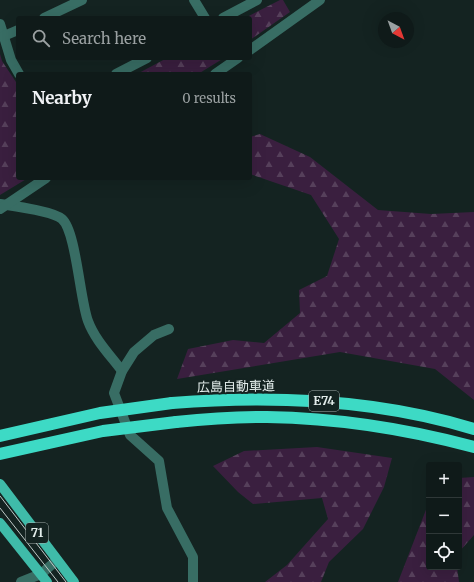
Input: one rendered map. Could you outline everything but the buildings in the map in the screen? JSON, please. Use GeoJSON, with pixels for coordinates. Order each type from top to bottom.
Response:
{"type":"FeatureCollection","features":[{"type":"Feature","properties":{"kind":"highway","name":"広島自動車道"},"geometry":{"type":"LineString","coordinates":[[0,436],[100,413],[172,403],[216,399],[269,398],[326,401],[389,409],[454,422],[474,428]]}},
{"type":"Feature","properties":{"kind":"highway","name":"E74"},"geometry":{"type":"LineString","coordinates":[[0,454],[103,431],[218,418],[268,418],[325,421],[386,428],[448,440],[474,447]]}},
{"type":"Feature","properties":{"kind":"main road","name":"71"},"geometry":{"type":"LineString","coordinates":[[0,484],[74,582]]}},
{"type":"Feature","properties":{"kind":"main road","name":"71"},"geometry":{"type":"LineString","coordinates":[[0,523],[44,578]]}},
{"type":"Feature","properties":{"kind":"street"},"geometry":{"type":"LineString","coordinates":[[48,16],[82,0]]}},
{"type":"Feature","properties":{"kind":"street"},"geometry":{"type":"LineString","coordinates":[[194,0],[204,16]]}},
{"type":"Feature","properties":{"kind":"street"},"geometry":{"type":"LineString","coordinates":[[227,16],[258,0]]}},
{"type":"Feature","properties":{"kind":"street"},"geometry":{"type":"LineString","coordinates":[[252,49],[320,0]]}},
{"type":"Feature","properties":{"kind":"street"},"geometry":{"type":"LineString","coordinates":[[0,24],[12,60],[18,72]]}},
{"type":"Feature","properties":{"kind":"street"},"geometry":{"type":"LineString","coordinates":[[4,36],[16,31]]}},
{"type":"Feature","properties":{"kind":"street"},"geometry":{"type":"LineString","coordinates":[[120,72],[143,60]]}},
{"type":"Feature","properties":{"kind":"street"},"geometry":{"type":"LineString","coordinates":[[217,72],[235,60]]}},
{"type":"Feature","properties":{"kind":"street"},"geometry":{"type":"LineString","coordinates":[[2,206],[43,180]]}},
{"type":"Feature","properties":{"kind":"street"},"geometry":{"type":"LineString","coordinates":[[2,206],[53,214],[63,219],[70,236],[87,320],[94,336],[122,371]]}},
{"type":"Feature","properties":{"kind":"street"},"geometry":{"type":"LineString","coordinates":[[169,329],[154,335],[134,352],[122,371],[114,393],[130,436],[159,461],[167,508],[193,557],[193,582]]}},
{"type":"Feature","properties":{"kind":"street"},"geometry":{"type":"LineString","coordinates":[[22,582],[44,578],[57,560]]}},
{"type":"Feature","properties":{"kind":"green space"},"geometry":{"type":"Polygon","coordinates":[[[280,0],[283,0],[290,12],[252,39],[252,16],[249,16],[280,0]]]}},
{"type":"Feature","properties":{"kind":"green space"},"geometry":{"type":"Polygon","coordinates":[[[0,54],[2,61],[16,82],[16,180],[25,180],[0,195],[0,54]]]}},
{"type":"Feature","properties":{"kind":"green space"},"geometry":{"type":"Polygon","coordinates":[[[163,60],[221,60],[201,72],[141,72],[163,60]]]}},
{"type":"Feature","properties":{"kind":"green space"},"geometry":{"type":"Polygon","coordinates":[[[260,134],[310,157],[378,210],[431,214],[474,212],[474,400],[435,369],[340,352],[177,379],[188,349],[233,340],[264,343],[300,313],[299,290],[327,276],[339,239],[311,195],[252,175],[252,136],[260,134]]]}},
{"type":"Feature","properties":{"kind":"green space"},"geometry":{"type":"Polygon","coordinates":[[[317,447],[392,458],[384,487],[363,529],[329,562],[321,582],[265,582],[287,565],[328,519],[322,498],[253,504],[238,492],[213,466],[244,451],[317,447]]]}},
{"type":"Feature","properties":{"kind":"green space"},"geometry":{"type":"Polygon","coordinates":[[[474,477],[474,535],[462,549],[462,498],[462,478],[474,477]]]}},
{"type":"Feature","properties":{"kind":"green space"},"geometry":{"type":"Polygon","coordinates":[[[426,510],[426,570],[457,570],[459,582],[398,582],[426,510]]]}},
{"type":"Feature","properties":{"kind":"tram line"},"geometry":{"type":"LineString","coordinates":[[0,496],[66,582]]}},
{"type":"Feature","properties":{"kind":"tram line"},"geometry":{"type":"LineString","coordinates":[[0,508],[58,582]]}}]}
